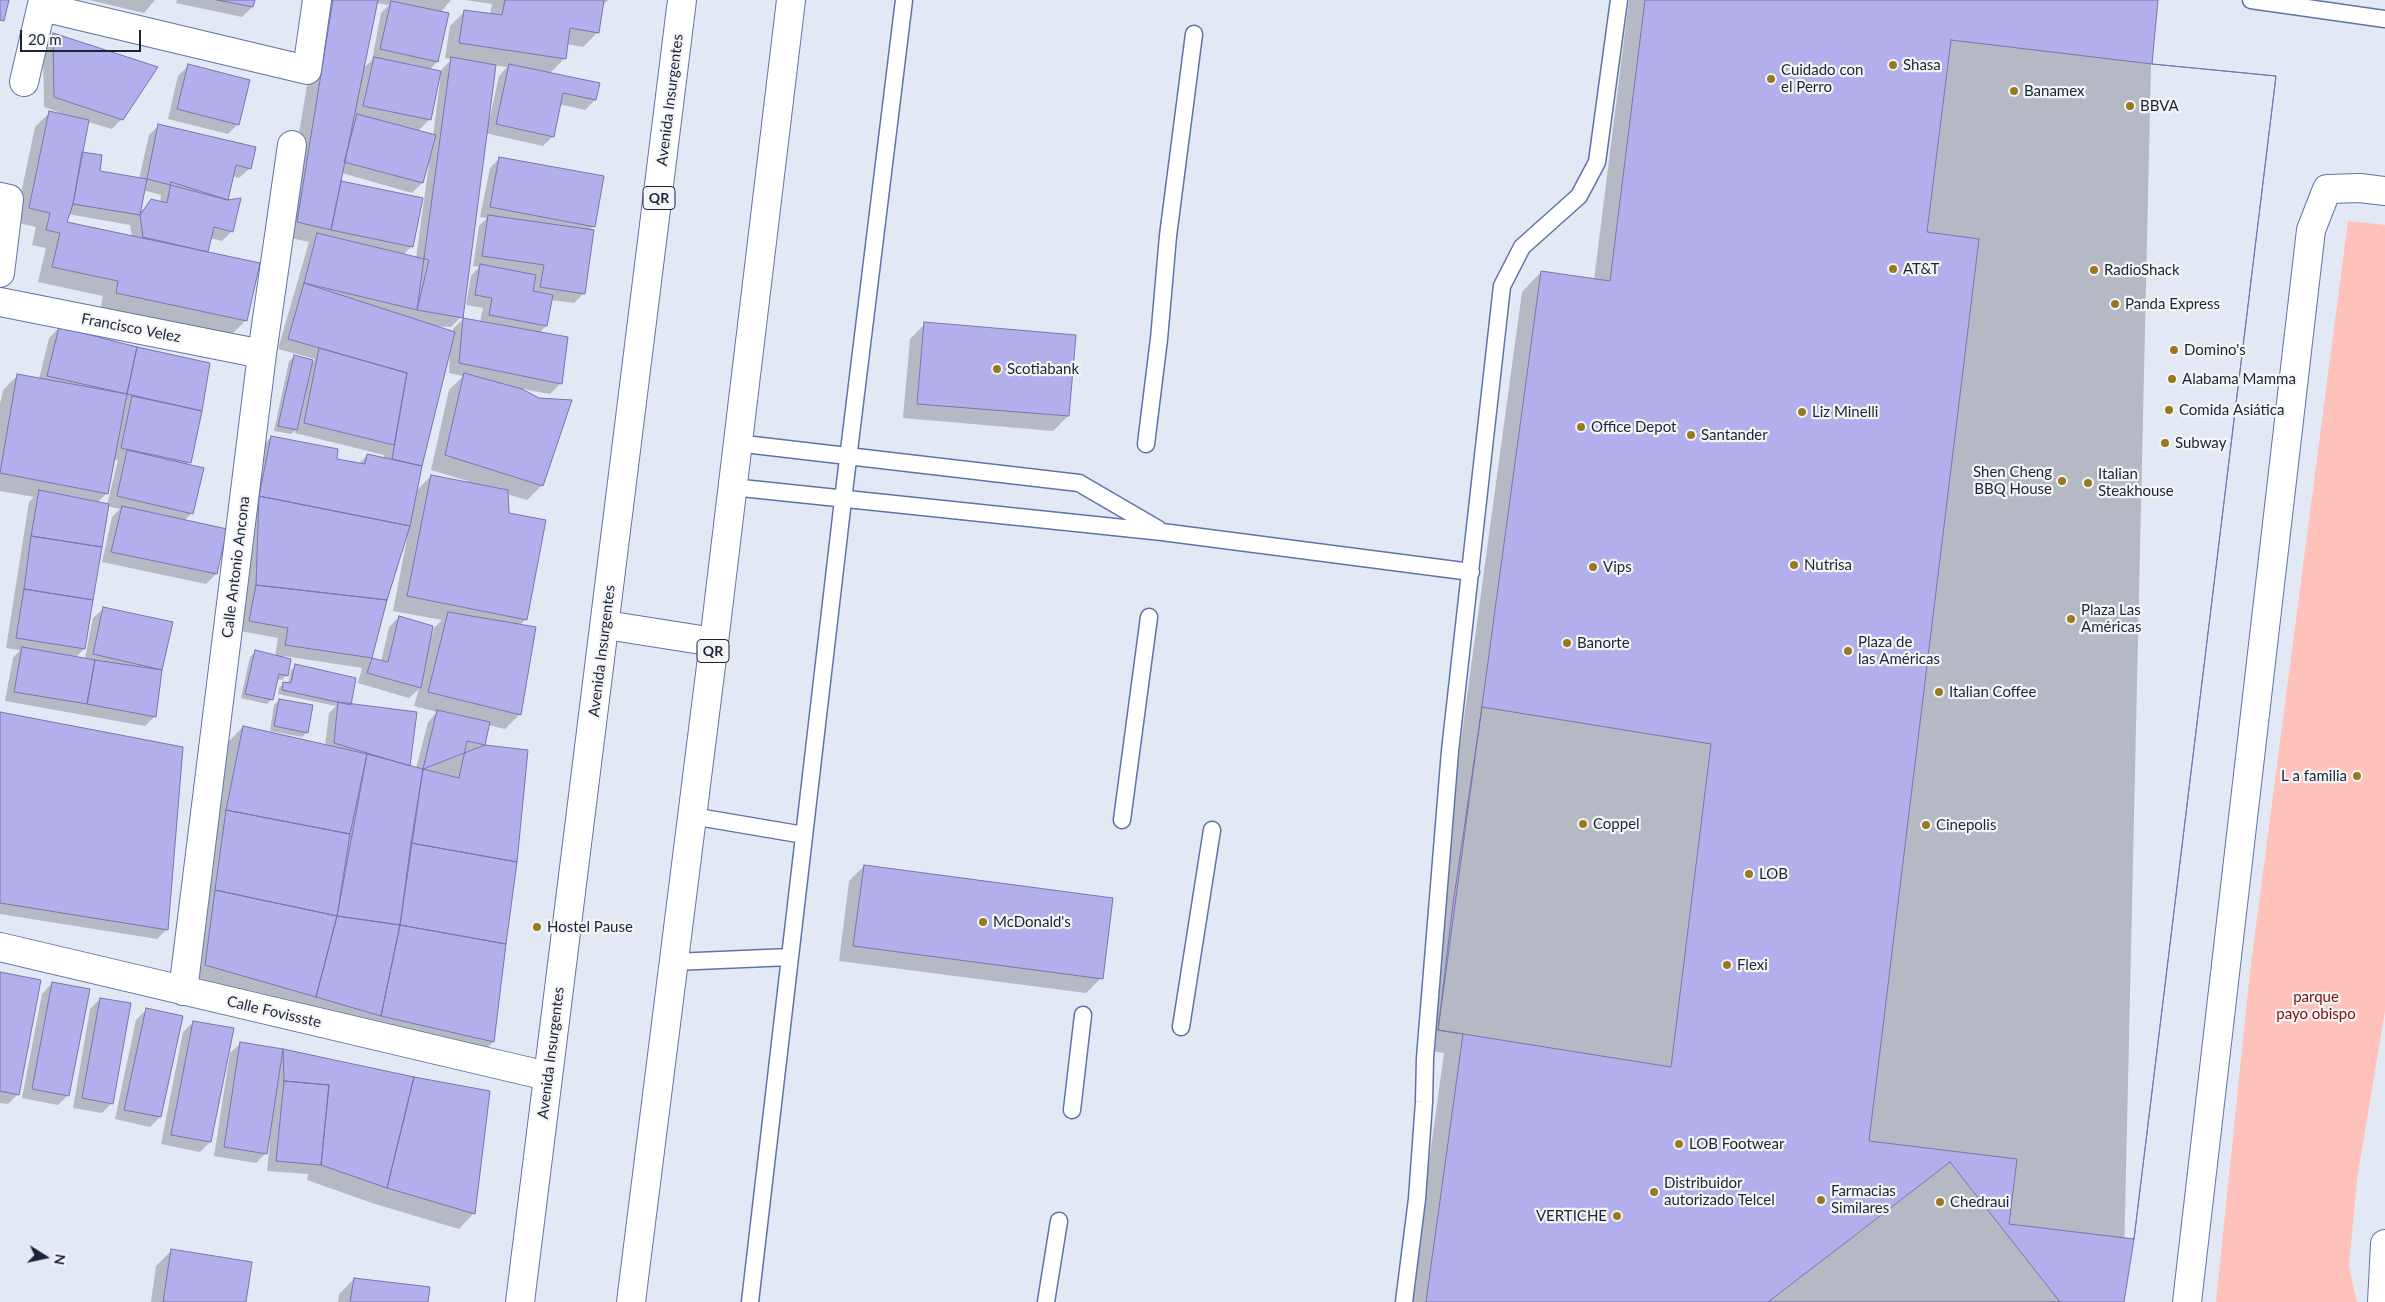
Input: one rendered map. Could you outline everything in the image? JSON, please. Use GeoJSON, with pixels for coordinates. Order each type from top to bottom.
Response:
{"type":"FeatureCollection","features":[{"type":"Feature","properties":{"kind":"street"},"geometry":{"type":"LineString","coordinates":[[24,82],[42,3],[307,70],[317,0]]}},
{"type":"Feature","properties":{"kind":"street","name":"Avenida Insurgentes"},"geometry":{"type":"LineString","coordinates":[[520,1302],[606,624],[682,0]]}},
{"type":"Feature","properties":{"kind":"street","name":"QR"},"geometry":{"type":"LineString","coordinates":[[631,1302],[714,642],[736,443],[791,0]]}},
{"type":"Feature","properties":{"kind":"street","name":"Calle Antonio Ancona"},"geometry":{"type":"LineString","coordinates":[[183,991],[262,354],[292,144]]}},
{"type":"Feature","properties":{"kind":"street"},"geometry":{"type":"LineString","coordinates":[[2187,1302],[2311,230],[2327,190],[2360,188],[2385,191]]}},
{"type":"Feature","properties":{"kind":"street"},"geometry":{"type":"LineString","coordinates":[[0,274],[5,198]]}},
{"type":"Feature","properties":{"kind":"street","name":"Francisco Velez"},"geometry":{"type":"LineString","coordinates":[[0,302],[262,354]]}},
{"type":"Feature","properties":{"kind":"street"},"geometry":{"type":"LineString","coordinates":[[606,624],[714,642]]}},
{"type":"Feature","properties":{"kind":"street","name":"Calle Fovissste"},"geometry":{"type":"LineString","coordinates":[[0,947],[548,1076]]}},
{"type":"Feature","properties":{"kind":"street"},"geometry":{"type":"LineString","coordinates":[[2382,1302],[2385,1244]]}},
{"type":"Feature","properties":{"kind":"lane"},"geometry":{"type":"LineString","coordinates":[[750,1302],[843,500],[904,0]]}},
{"type":"Feature","properties":{"kind":"lane"},"geometry":{"type":"LineString","coordinates":[[1404,1302],[1421,1157],[1424,1058],[1440,856],[1502,286],[1522,247],[1579,196],[1598,162],[1619,0]]}},
{"type":"Feature","properties":{"kind":"lane"},"geometry":{"type":"LineString","coordinates":[[2251,0],[2385,19]]}},
{"type":"Feature","properties":{"kind":"lane"},"geometry":{"type":"LineString","coordinates":[[1146,444],[1159,339],[1168,236],[1194,34]]}},
{"type":"Feature","properties":{"kind":"lane"},"geometry":{"type":"LineString","coordinates":[[736,443],[1079,483],[1162,532]]}},
{"type":"Feature","properties":{"kind":"lane"},"geometry":{"type":"LineString","coordinates":[[732,487],[1162,532],[1470,572]]}},
{"type":"Feature","properties":{"kind":"lane"},"geometry":{"type":"LineString","coordinates":[[1122,820],[1149,617]]}},
{"type":"Feature","properties":{"kind":"lane"},"geometry":{"type":"LineString","coordinates":[[692,816],[804,835]]}},
{"type":"Feature","properties":{"kind":"lane"},"geometry":{"type":"LineString","coordinates":[[1181,1027],[1212,830]]}},
{"type":"Feature","properties":{"kind":"lane"},"geometry":{"type":"LineString","coordinates":[[674,962],[790,956]]}},
{"type":"Feature","properties":{"kind":"lane"},"geometry":{"type":"LineString","coordinates":[[1072,1110],[1083,1016]]}},
{"type":"Feature","properties":{"kind":"lane"},"geometry":{"type":"LineString","coordinates":[[1046,1302],[1059,1221]]}},
{"type":"Feature","properties":{"kind":"green space","name":"parque payo obispo"},"geometry":{"type":"Polygon","coordinates":[[[2348,221],[2385,225],[2385,1011],[2357,1180],[2349,1266],[2357,1302],[2216,1302],[2250,972],[2348,221]]]}},
{"type":"Feature","properties":{"kind":"building"},"geometry":{"type":"Polygon","coordinates":[[[0,0],[9,0],[4,21],[0,20],[0,0]]]}},
{"type":"Feature","properties":{"kind":"building"},"geometry":{"type":"Polygon","coordinates":[[[217,0],[255,0],[253,7],[217,0]]]}},
{"type":"Feature","properties":{"kind":"building"},"geometry":{"type":"Polygon","coordinates":[[[333,0],[378,0],[331,230],[297,222],[333,0]]]}},
{"type":"Feature","properties":{"kind":"building"},"geometry":{"type":"Polygon","coordinates":[[[505,0],[604,0],[599,33],[570,28],[566,59],[459,43],[464,10],[502,15],[505,0]]]}},
{"type":"Feature","properties":{"kind":"building","name":"Plaza de las Américas"},"geometry":{"type":"Polygon","coordinates":[[[1645,0],[2158,0],[2152,64],[2276,76],[2134,1239],[2124,1302],[1426,1302],[1463,1034],[1438,1030],[1541,271],[1610,281],[1645,0]]]}},
{"type":"Feature","properties":{"kind":"building"},"geometry":{"type":"Polygon","coordinates":[[[391,1],[449,13],[438,62],[380,49],[391,1]]]}},
{"type":"Feature","properties":{"kind":"building"},"geometry":{"type":"Polygon","coordinates":[[[53,33],[158,67],[123,120],[54,97],[53,33]]]}},
{"type":"Feature","properties":{"kind":"building","name":"Plaza Las Américas"},"geometry":{"type":"Polygon","coordinates":[[[1951,40],[2152,64],[2276,76],[2134,1239],[2009,1224],[2017,1159],[1869,1141],[1979,239],[1927,232],[1951,40]]]}},
{"type":"Feature","properties":{"kind":"building"},"geometry":{"type":"Polygon","coordinates":[[[374,57],[441,71],[431,120],[363,106],[374,57]]]}},
{"type":"Feature","properties":{"kind":"building"},"geometry":{"type":"Polygon","coordinates":[[[451,57],[496,65],[463,318],[417,310],[451,57]]]}},
{"type":"Feature","properties":{"kind":"building"},"geometry":{"type":"Polygon","coordinates":[[[188,64],[250,80],[239,125],[177,109],[188,64]]]}},
{"type":"Feature","properties":{"kind":"building"},"geometry":{"type":"Polygon","coordinates":[[[509,64],[600,83],[596,100],[563,93],[554,137],[496,124],[509,64]]]}},
{"type":"Feature","properties":{"kind":"building"},"geometry":{"type":"Polygon","coordinates":[[[49,111],[89,120],[73,204],[67,222],[260,263],[247,321],[116,293],[118,281],[52,267],[60,233],[46,230],[50,213],[29,208],[49,111]]]}},
{"type":"Feature","properties":{"kind":"building"},"geometry":{"type":"Polygon","coordinates":[[[357,114],[436,135],[423,183],[344,162],[357,114]]]}},
{"type":"Feature","properties":{"kind":"building"},"geometry":{"type":"Polygon","coordinates":[[[158,124],[256,147],[251,169],[236,165],[228,200],[147,179],[158,124]]]}},
{"type":"Feature","properties":{"kind":"building"},"geometry":{"type":"Polygon","coordinates":[[[82,152],[102,155],[100,171],[147,179],[140,215],[73,204],[82,152]]]}},
{"type":"Feature","properties":{"kind":"building"},"geometry":{"type":"Polygon","coordinates":[[[499,157],[604,176],[595,227],[490,207],[499,157]]]}},
{"type":"Feature","properties":{"kind":"building"},"geometry":{"type":"Polygon","coordinates":[[[341,181],[423,198],[413,247],[331,230],[341,181]]]}},
{"type":"Feature","properties":{"kind":"building"},"geometry":{"type":"Polygon","coordinates":[[[171,182],[228,200],[241,198],[233,232],[214,227],[208,252],[143,237],[140,215],[151,199],[167,203],[171,182]]]}},
{"type":"Feature","properties":{"kind":"building"},"geometry":{"type":"Polygon","coordinates":[[[488,215],[594,230],[585,294],[540,287],[544,265],[482,256],[488,215]]]}},
{"type":"Feature","properties":{"kind":"building"},"geometry":{"type":"Polygon","coordinates":[[[317,233],[429,260],[417,310],[304,283],[317,233]]]}},
{"type":"Feature","properties":{"kind":"building"},"geometry":{"type":"Polygon","coordinates":[[[480,264],[536,275],[533,291],[553,295],[547,326],[489,315],[492,298],[475,295],[480,264]]]}},
{"type":"Feature","properties":{"kind":"building"},"geometry":{"type":"Polygon","coordinates":[[[304,283],[455,332],[422,466],[392,459],[407,373],[288,339],[304,283]]]}},
{"type":"Feature","properties":{"kind":"building"},"geometry":{"type":"Polygon","coordinates":[[[463,318],[568,337],[562,384],[459,363],[463,318]]]}},
{"type":"Feature","properties":{"kind":"building","name":"Scotiabank"},"geometry":{"type":"Polygon","coordinates":[[[924,322],[1076,335],[1069,416],[917,404],[924,322]]]}},
{"type":"Feature","properties":{"kind":"building"},"geometry":{"type":"Polygon","coordinates":[[[59,327],[137,347],[127,394],[47,376],[59,327]]]}},
{"type":"Feature","properties":{"kind":"building"},"geometry":{"type":"Polygon","coordinates":[[[137,347],[210,363],[202,411],[127,394],[137,347]]]}},
{"type":"Feature","properties":{"kind":"building"},"geometry":{"type":"Polygon","coordinates":[[[319,348],[407,373],[394,445],[304,423],[319,348]]]}},
{"type":"Feature","properties":{"kind":"building"},"geometry":{"type":"Polygon","coordinates":[[[294,355],[313,360],[297,430],[278,426],[294,355]]]}},
{"type":"Feature","properties":{"kind":"building"},"geometry":{"type":"Polygon","coordinates":[[[464,373],[522,389],[539,398],[572,400],[543,486],[445,455],[464,373]]]}},
{"type":"Feature","properties":{"kind":"building"},"geometry":{"type":"Polygon","coordinates":[[[17,374],[127,394],[108,494],[0,473],[17,374]]]}},
{"type":"Feature","properties":{"kind":"building"},"geometry":{"type":"Polygon","coordinates":[[[132,396],[202,411],[191,463],[121,448],[132,396]]]}},
{"type":"Feature","properties":{"kind":"building"},"geometry":{"type":"Polygon","coordinates":[[[271,436],[338,449],[337,459],[365,464],[367,454],[422,466],[410,526],[259,496],[271,436]]]}},
{"type":"Feature","properties":{"kind":"building"},"geometry":{"type":"Polygon","coordinates":[[[127,450],[204,468],[193,514],[117,496],[127,450]]]}},
{"type":"Feature","properties":{"kind":"building"},"geometry":{"type":"Polygon","coordinates":[[[431,475],[508,490],[509,513],[546,520],[527,620],[407,596],[431,475]]]}},
{"type":"Feature","properties":{"kind":"building"},"geometry":{"type":"Polygon","coordinates":[[[39,490],[109,504],[102,547],[31,536],[39,490]]]}},
{"type":"Feature","properties":{"kind":"building"},"geometry":{"type":"Polygon","coordinates":[[[259,496],[410,526],[387,600],[256,585],[259,496]]]}},
{"type":"Feature","properties":{"kind":"building"},"geometry":{"type":"Polygon","coordinates":[[[122,506],[227,529],[217,574],[111,552],[122,506]]]}},
{"type":"Feature","properties":{"kind":"building"},"geometry":{"type":"Polygon","coordinates":[[[31,536],[102,547],[93,600],[24,589],[31,536]]]}},
{"type":"Feature","properties":{"kind":"building"},"geometry":{"type":"Polygon","coordinates":[[[256,585],[387,600],[372,658],[285,645],[288,628],[249,621],[256,585]]]}},
{"type":"Feature","properties":{"kind":"building"},"geometry":{"type":"Polygon","coordinates":[[[24,589],[93,600],[85,649],[16,638],[24,589]]]}},
{"type":"Feature","properties":{"kind":"building"},"geometry":{"type":"Polygon","coordinates":[[[103,607],[173,622],[162,670],[93,654],[103,607]]]}},
{"type":"Feature","properties":{"kind":"building"},"geometry":{"type":"Polygon","coordinates":[[[448,612],[536,627],[521,715],[428,692],[448,612]]]}},
{"type":"Feature","properties":{"kind":"building"},"geometry":{"type":"Polygon","coordinates":[[[399,616],[433,626],[421,688],[367,673],[372,658],[388,662],[399,616]]]}},
{"type":"Feature","properties":{"kind":"building"},"geometry":{"type":"Polygon","coordinates":[[[22,647],[95,660],[87,704],[14,692],[22,647]]]}},
{"type":"Feature","properties":{"kind":"building"},"geometry":{"type":"Polygon","coordinates":[[[255,650],[291,659],[288,676],[279,674],[273,700],[245,694],[255,650]]]}},
{"type":"Feature","properties":{"kind":"building"},"geometry":{"type":"Polygon","coordinates":[[[95,660],[162,670],[156,717],[87,704],[95,660]]]}},
{"type":"Feature","properties":{"kind":"building"},"geometry":{"type":"Polygon","coordinates":[[[295,664],[356,678],[351,705],[282,690],[283,682],[291,683],[295,664]]]}},
{"type":"Feature","properties":{"kind":"building"},"geometry":{"type":"Polygon","coordinates":[[[279,699],[313,705],[308,733],[274,726],[279,699]]]}},
{"type":"Feature","properties":{"kind":"building"},"geometry":{"type":"Polygon","coordinates":[[[338,702],[417,712],[410,766],[334,743],[338,702]]]}},
{"type":"Feature","properties":{"kind":"building","name":"Coppel"},"geometry":{"type":"Polygon","coordinates":[[[1482,707],[1711,744],[1671,1067],[1438,1030],[1453,904],[1482,707]]]}},
{"type":"Feature","properties":{"kind":"building"},"geometry":{"type":"Polygon","coordinates":[[[437,710],[490,722],[485,745],[467,741],[459,778],[423,769],[437,710]]]}},
{"type":"Feature","properties":{"kind":"building"},"geometry":{"type":"Polygon","coordinates":[[[0,712],[183,747],[168,930],[0,903],[0,712]]]}},
{"type":"Feature","properties":{"kind":"building"},"geometry":{"type":"Polygon","coordinates":[[[243,726],[367,754],[350,834],[226,810],[243,726]]]}},
{"type":"Feature","properties":{"kind":"building"},"geometry":{"type":"Polygon","coordinates":[[[485,745],[528,750],[517,862],[411,843],[423,769],[485,745]]]}},
{"type":"Feature","properties":{"kind":"building"},"geometry":{"type":"Polygon","coordinates":[[[367,754],[423,769],[400,925],[337,916],[367,754]]]}},
{"type":"Feature","properties":{"kind":"building"},"geometry":{"type":"Polygon","coordinates":[[[226,810],[350,834],[337,916],[215,890],[226,810]]]}},
{"type":"Feature","properties":{"kind":"building"},"geometry":{"type":"Polygon","coordinates":[[[411,843],[517,862],[506,944],[400,925],[411,843]]]}},
{"type":"Feature","properties":{"kind":"building","name":"McDonald's"},"geometry":{"type":"Polygon","coordinates":[[[864,865],[1113,898],[1103,979],[853,946],[864,865]]]}},
{"type":"Feature","properties":{"kind":"building"},"geometry":{"type":"Polygon","coordinates":[[[215,890],[337,916],[316,997],[205,965],[215,890]]]}},
{"type":"Feature","properties":{"kind":"building"},"geometry":{"type":"Polygon","coordinates":[[[337,916],[400,925],[381,1016],[316,997],[337,916]]]}},
{"type":"Feature","properties":{"kind":"building"},"geometry":{"type":"Polygon","coordinates":[[[400,925],[506,944],[494,1042],[381,1016],[400,925]]]}},
{"type":"Feature","properties":{"kind":"building"},"geometry":{"type":"Polygon","coordinates":[[[0,972],[41,980],[19,1095],[0,1091],[0,972]]]}},
{"type":"Feature","properties":{"kind":"building"},"geometry":{"type":"Polygon","coordinates":[[[52,982],[90,989],[69,1096],[32,1089],[52,982]]]}},
{"type":"Feature","properties":{"kind":"building"},"geometry":{"type":"Polygon","coordinates":[[[100,998],[131,1003],[113,1104],[82,1098],[100,998]]]}},
{"type":"Feature","properties":{"kind":"building"},"geometry":{"type":"Polygon","coordinates":[[[146,1008],[183,1016],[161,1117],[124,1110],[146,1008]]]}},
{"type":"Feature","properties":{"kind":"building"},"geometry":{"type":"Polygon","coordinates":[[[193,1021],[234,1028],[211,1142],[171,1135],[193,1021]]]}},
{"type":"Feature","properties":{"kind":"building"},"geometry":{"type":"Polygon","coordinates":[[[240,1042],[283,1049],[267,1154],[224,1147],[240,1042]]]}},
{"type":"Feature","properties":{"kind":"building"},"geometry":{"type":"Polygon","coordinates":[[[283,1049],[414,1077],[387,1188],[321,1165],[329,1085],[284,1081],[283,1049]]]}},
{"type":"Feature","properties":{"kind":"building"},"geometry":{"type":"Polygon","coordinates":[[[414,1077],[490,1091],[475,1214],[387,1188],[414,1077]]]}},
{"type":"Feature","properties":{"kind":"building"},"geometry":{"type":"Polygon","coordinates":[[[284,1081],[329,1085],[321,1165],[276,1161],[284,1081]]]}},
{"type":"Feature","properties":{"kind":"building","name":"Chedraui"},"geometry":{"type":"Polygon","coordinates":[[[1950,1162],[2060,1302],[1768,1302],[1845,1243],[1950,1162]]]}},
{"type":"Feature","properties":{"kind":"building"},"geometry":{"type":"Polygon","coordinates":[[[171,1249],[252,1262],[246,1302],[163,1302],[171,1249]]]}},
{"type":"Feature","properties":{"kind":"building"},"geometry":{"type":"Polygon","coordinates":[[[354,1278],[430,1287],[428,1302],[350,1302],[354,1278]]]}},
{"type":"Feature","properties":{"kind":"place","name":"Shasa"},"geometry":{"type":"Point","coordinates":[1893,65]}},
{"type":"Feature","properties":{"kind":"place","name":"Cuidado con el Perro"},"geometry":{"type":"Point","coordinates":[1771,79]}},
{"type":"Feature","properties":{"kind":"place","name":"Banamex"},"geometry":{"type":"Point","coordinates":[2014,91]}},
{"type":"Feature","properties":{"kind":"place","name":"BBVA"},"geometry":{"type":"Point","coordinates":[2130,106]}},
{"type":"Feature","properties":{"kind":"place","name":"AT&T"},"geometry":{"type":"Point","coordinates":[1893,269]}},
{"type":"Feature","properties":{"kind":"place","name":"RadioShack"},"geometry":{"type":"Point","coordinates":[2094,270]}},
{"type":"Feature","properties":{"kind":"place","name":"Panda Express"},"geometry":{"type":"Point","coordinates":[2115,304]}},
{"type":"Feature","properties":{"kind":"place","name":"Domino's"},"geometry":{"type":"Point","coordinates":[2174,350]}},
{"type":"Feature","properties":{"kind":"place","name":"Scotiabank"},"geometry":{"type":"Point","coordinates":[997,369]}},
{"type":"Feature","properties":{"kind":"place","name":"Alabama Mamma"},"geometry":{"type":"Point","coordinates":[2172,379]}},
{"type":"Feature","properties":{"kind":"place","name":"Comida Asiática"},"geometry":{"type":"Point","coordinates":[2169,410]}},
{"type":"Feature","properties":{"kind":"place","name":"Liz Minelli"},"geometry":{"type":"Point","coordinates":[1802,412]}},
{"type":"Feature","properties":{"kind":"place","name":"Office Depot"},"geometry":{"type":"Point","coordinates":[1581,427]}},
{"type":"Feature","properties":{"kind":"place","name":"Santander"},"geometry":{"type":"Point","coordinates":[1691,435]}},
{"type":"Feature","properties":{"kind":"place","name":"Subway"},"geometry":{"type":"Point","coordinates":[2165,443]}},
{"type":"Feature","properties":{"kind":"place","name":"Shen Cheng BBQ House"},"geometry":{"type":"Point","coordinates":[2062,481]}},
{"type":"Feature","properties":{"kind":"place","name":"Italian Steakhouse"},"geometry":{"type":"Point","coordinates":[2088,483]}},
{"type":"Feature","properties":{"kind":"place","name":"Nutrisa"},"geometry":{"type":"Point","coordinates":[1794,565]}},
{"type":"Feature","properties":{"kind":"place","name":"Vips"},"geometry":{"type":"Point","coordinates":[1593,567]}},
{"type":"Feature","properties":{"kind":"place","name":"Plaza Las Américas"},"geometry":{"type":"Point","coordinates":[2071,619]}},
{"type":"Feature","properties":{"kind":"place","name":"Banorte"},"geometry":{"type":"Point","coordinates":[1567,643]}},
{"type":"Feature","properties":{"kind":"place","name":"Plaza de las Américas"},"geometry":{"type":"Point","coordinates":[1848,651]}},
{"type":"Feature","properties":{"kind":"place","name":"Italian Coffee"},"geometry":{"type":"Point","coordinates":[1939,692]}},
{"type":"Feature","properties":{"kind":"place","name":"L a familia"},"geometry":{"type":"Point","coordinates":[2357,776]}},
{"type":"Feature","properties":{"kind":"place","name":"Coppel"},"geometry":{"type":"Point","coordinates":[1583,824]}},
{"type":"Feature","properties":{"kind":"place","name":"Cinepolis"},"geometry":{"type":"Point","coordinates":[1926,825]}},
{"type":"Feature","properties":{"kind":"place","name":"LOB"},"geometry":{"type":"Point","coordinates":[1749,874]}},
{"type":"Feature","properties":{"kind":"place","name":"McDonald's"},"geometry":{"type":"Point","coordinates":[983,922]}},
{"type":"Feature","properties":{"kind":"place","name":"Hostel Pause"},"geometry":{"type":"Point","coordinates":[537,927]}},
{"type":"Feature","properties":{"kind":"place","name":"Flexi"},"geometry":{"type":"Point","coordinates":[1727,965]}},
{"type":"Feature","properties":{"kind":"place","name":"LOB Footwear"},"geometry":{"type":"Point","coordinates":[1679,1144]}},
{"type":"Feature","properties":{"kind":"place","name":"Distribuidor autorizado Telcel"},"geometry":{"type":"Point","coordinates":[1654,1192]}},
{"type":"Feature","properties":{"kind":"place","name":"Farmacias Similares"},"geometry":{"type":"Point","coordinates":[1821,1200]}},
{"type":"Feature","properties":{"kind":"place","name":"Chedraui"},"geometry":{"type":"Point","coordinates":[1940,1202]}},
{"type":"Feature","properties":{"kind":"place","name":"VERTICHE"},"geometry":{"type":"Point","coordinates":[1617,1216]}}]}
